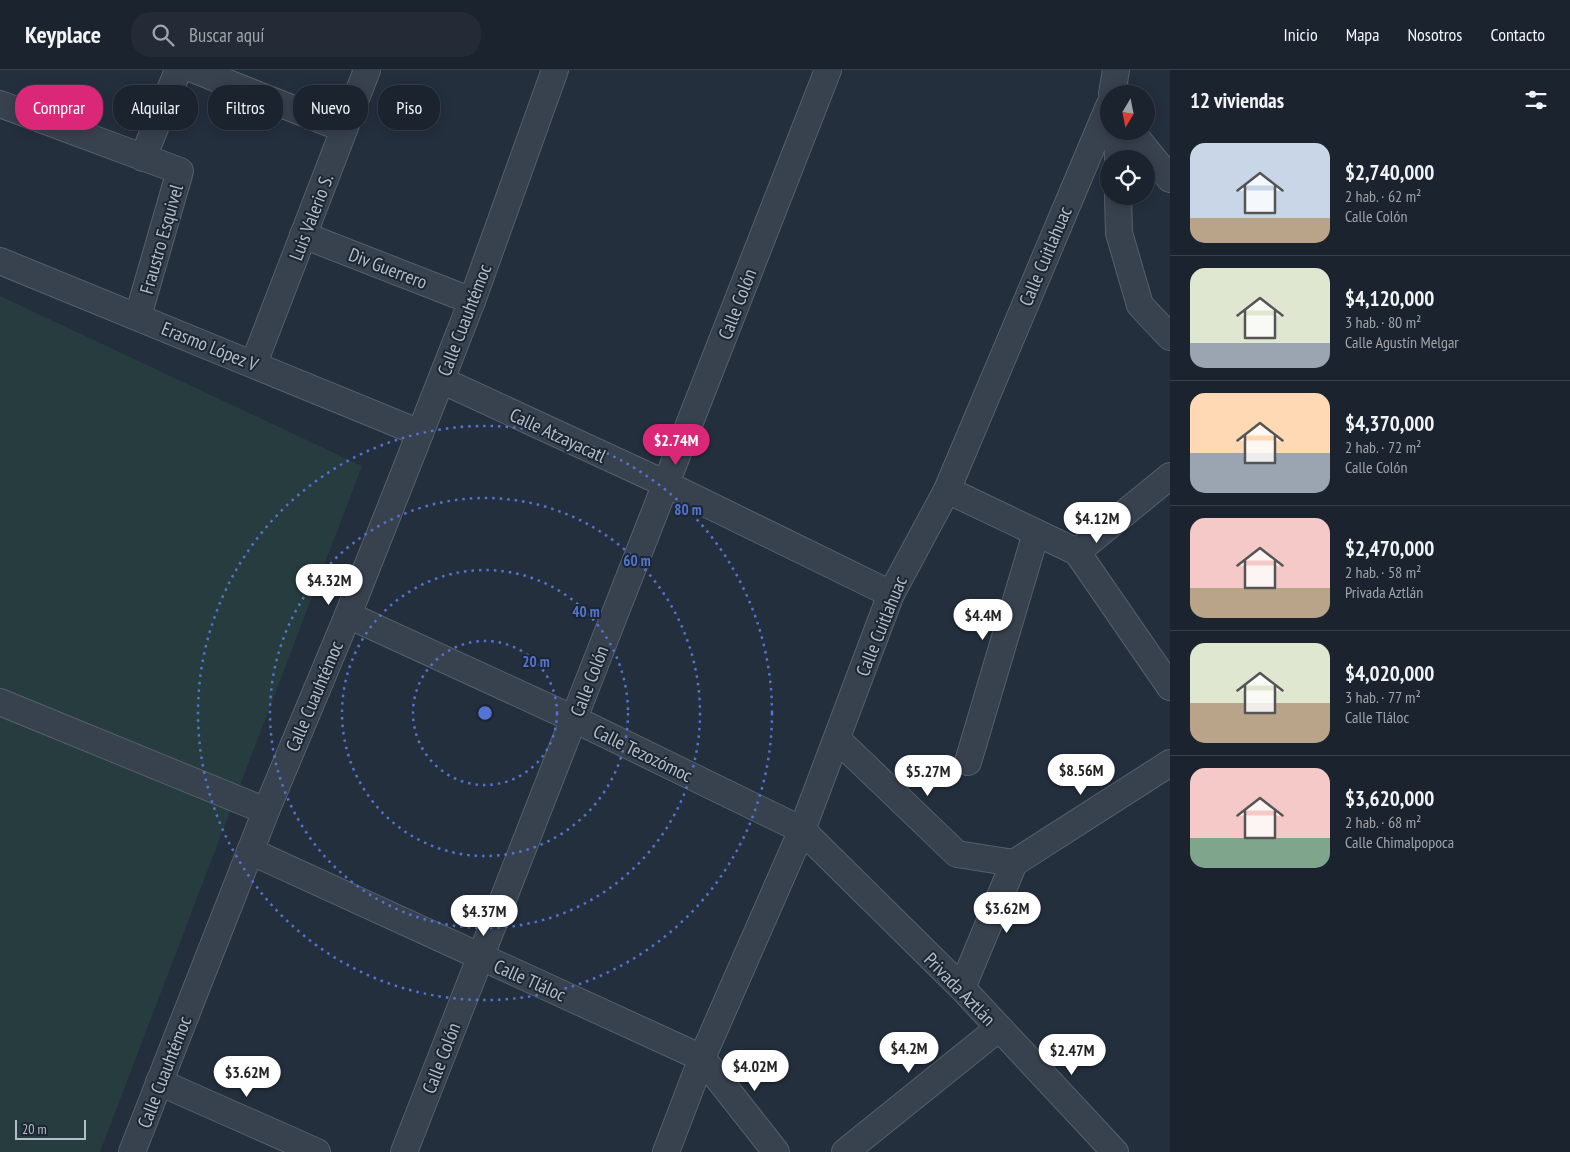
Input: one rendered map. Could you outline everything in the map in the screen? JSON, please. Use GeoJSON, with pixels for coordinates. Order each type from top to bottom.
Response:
{"type":"FeatureCollection","features":[{"type":"Feature","properties":{"kind":"street"},"geometry":{"type":"LineString","coordinates":[[0,104],[143,158],[178,70]]}},
{"type":"Feature","properties":{"kind":"street"},"geometry":{"type":"LineString","coordinates":[[194,70],[293,109]]}},
{"type":"Feature","properties":{"kind":"street","name":"Luis Valerio S."},"geometry":{"type":"LineString","coordinates":[[362,85],[368,70]]}},
{"type":"Feature","properties":{"kind":"street","name":"Calle Cuauhtémoc"},"geometry":{"type":"LineString","coordinates":[[132,1152],[250,851],[348,615],[472,301],[554,70]]}},
{"type":"Feature","properties":{"kind":"street","name":"Calle Colón"},"geometry":{"type":"LineString","coordinates":[[404,1152],[828,70]]}},
{"type":"Feature","properties":{"kind":"street"},"geometry":{"type":"LineString","coordinates":[[1114,85],[1116,70]]}},
{"type":"Feature","properties":{"kind":"street","name":"Calle Cuitlahuac"},"geometry":{"type":"LineString","coordinates":[[666,1152],[702,1058],[802,830],[891,594],[946,490],[1100,127]]}},
{"type":"Feature","properties":{"kind":"street","name":"Luis Valerio S."},"geometry":{"type":"LineString","coordinates":[[254,363],[344,130]]}},
{"type":"Feature","properties":{"kind":"street"},"geometry":{"type":"LineString","coordinates":[[1138,140],[1170,179]]}},
{"type":"Feature","properties":{"kind":"street","name":"Fraustro Esquivel"},"geometry":{"type":"LineString","coordinates":[[138,316],[180,171],[143,158]]}},
{"type":"Feature","properties":{"kind":"street"},"geometry":{"type":"LineString","coordinates":[[1118,205],[1119,233],[1140,305],[1170,337]]}},
{"type":"Feature","properties":{"kind":"street","name":"Div Guerrero"},"geometry":{"type":"LineString","coordinates":[[303,235],[472,301]]}},
{"type":"Feature","properties":{"kind":"street","name":"Erasmo López V"},"geometry":{"type":"LineString","coordinates":[[0,260],[254,363],[420,433]]}},
{"type":"Feature","properties":{"kind":"street","name":"Calle Atzayacatl"},"geometry":{"type":"LineString","coordinates":[[441,380],[666,484],[891,594]]}},
{"type":"Feature","properties":{"kind":"street"},"geometry":{"type":"LineString","coordinates":[[1077,552],[1170,476]]}},
{"type":"Feature","properties":{"kind":"street"},"geometry":{"type":"LineString","coordinates":[[946,490],[1077,552],[1170,687]]}},
{"type":"Feature","properties":{"kind":"street"},"geometry":{"type":"LineString","coordinates":[[968,762],[1036,533]]}},
{"type":"Feature","properties":{"kind":"street","name":"Calle Tezozómoc"},"geometry":{"type":"LineString","coordinates":[[348,615],[574,719],[802,830]]}},
{"type":"Feature","properties":{"kind":"street"},"geometry":{"type":"LineString","coordinates":[[0,702],[266,811]]}},
{"type":"Feature","properties":{"kind":"street"},"geometry":{"type":"LineString","coordinates":[[837,739],[957,854],[1014,863]]}},
{"type":"Feature","properties":{"kind":"street"},"geometry":{"type":"LineString","coordinates":[[962,988],[1014,863],[1170,763]]}},
{"type":"Feature","properties":{"kind":"street","name":"Privada Aztlán"},"geometry":{"type":"LineString","coordinates":[[802,830],[962,988],[1115,1152]]}},
{"type":"Feature","properties":{"kind":"street","name":"Calle Tláloc"},"geometry":{"type":"LineString","coordinates":[[250,851],[480,958],[702,1058],[776,1152]]}},
{"type":"Feature","properties":{"kind":"street"},"geometry":{"type":"LineString","coordinates":[[845,1152],[999,1028]]}},
{"type":"Feature","properties":{"kind":"street"},"geometry":{"type":"LineString","coordinates":[[159,1082],[317,1152]]}},
{"type":"Feature","properties":{"kind":"green space"},"geometry":{"type":"Polygon","coordinates":[[[0,296],[362,466],[100,1152],[0,1152],[0,296]]]}}]}
